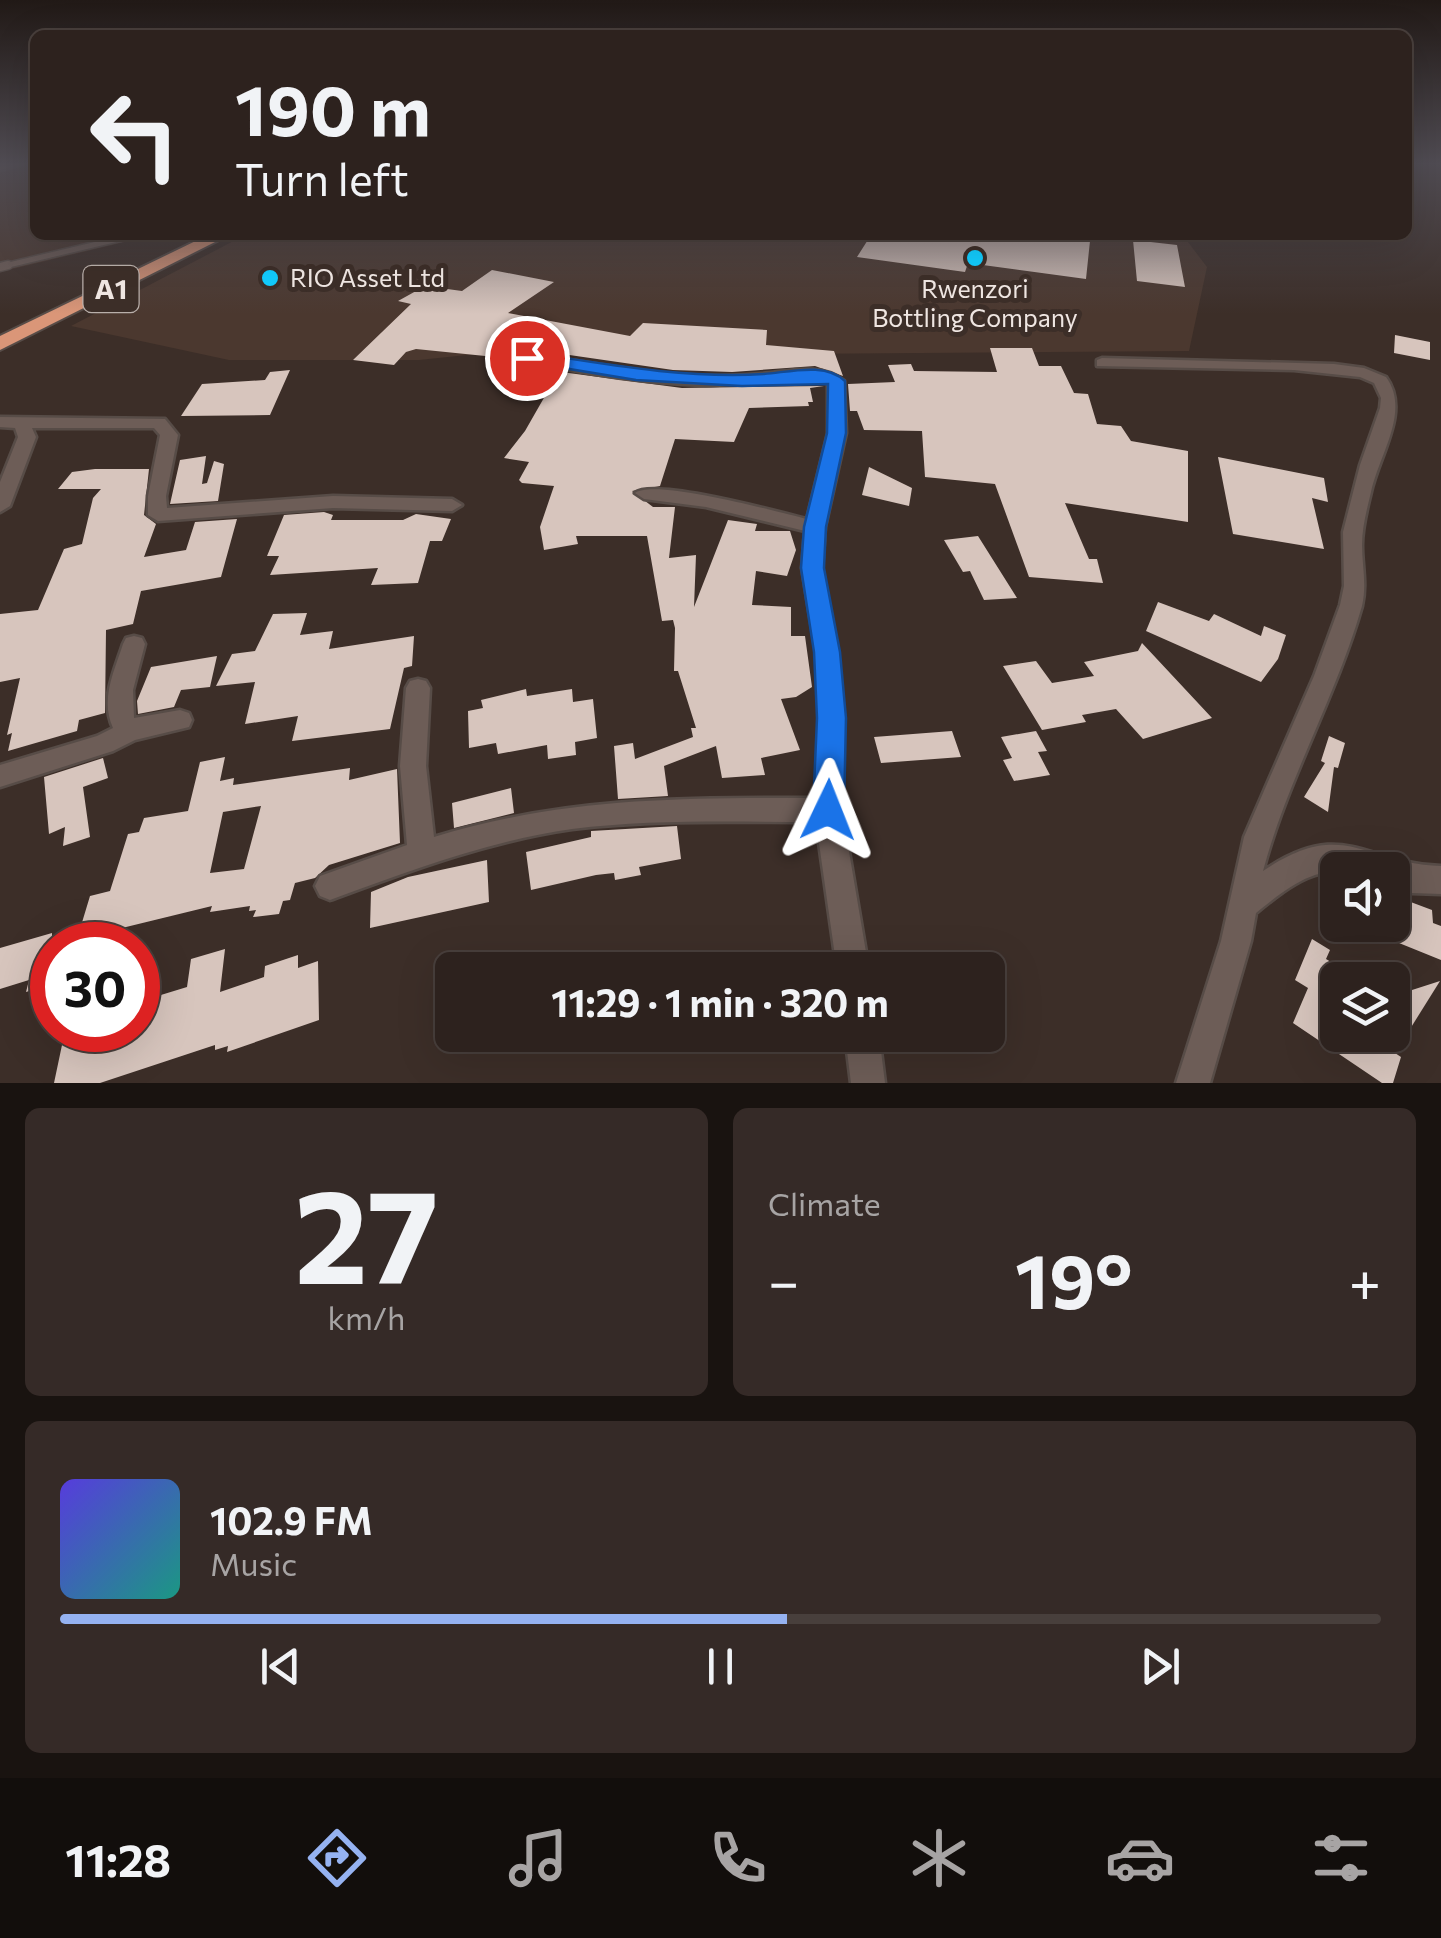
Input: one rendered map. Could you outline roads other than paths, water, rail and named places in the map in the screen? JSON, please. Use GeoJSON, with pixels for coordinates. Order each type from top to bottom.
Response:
{"type":"FeatureCollection","features":[{"type":"Feature","properties":{"kind":"highway","name":"A1"},"geometry":{"type":"LineString","coordinates":[[0,344],[212,240]]}},
{"type":"Feature","properties":{"kind":"street"},"geometry":{"type":"LineString","coordinates":[[527,358],[636,374],[742,380],[823,375],[836,381],[836,433],[815,527],[812,568],[827,652],[832,718],[828,810],[850,952]]}},
{"type":"Feature","properties":{"kind":"street"},"geometry":{"type":"LineString","coordinates":[[1102,363],[1186,367],[1311,364],[1366,372],[1380,380],[1387,392],[1389,408],[1370,460],[1352,540],[1354,590],[1336,646],[1248,858],[1236,941],[1193,1083]]}},
{"type":"Feature","properties":{"kind":"street"},"geometry":{"type":"LineString","coordinates":[[0,422],[159,423],[169,435],[157,496],[158,516],[332,502],[452,504]]}},
{"type":"Feature","properties":{"kind":"street"},"geometry":{"type":"LineString","coordinates":[[0,506],[26,436],[22,422]]}},
{"type":"Feature","properties":{"kind":"street"},"geometry":{"type":"LineString","coordinates":[[644,493],[706,501],[815,527]]}},
{"type":"Feature","properties":{"kind":"street"},"geometry":{"type":"LineString","coordinates":[[129,731],[120,723],[118,705],[134,644]]}},
{"type":"Feature","properties":{"kind":"street"},"geometry":{"type":"LineString","coordinates":[[418,688],[413,766],[422,853]]}},
{"type":"Feature","properties":{"kind":"street"},"geometry":{"type":"LineString","coordinates":[[0,776],[104,744],[129,731],[180,720]]}},
{"type":"Feature","properties":{"kind":"street"},"geometry":{"type":"LineString","coordinates":[[330,886],[422,853],[536,823],[611,815],[828,810]]}},
{"type":"Feature","properties":{"kind":"street"},"geometry":{"type":"LineString","coordinates":[[1242,905],[1287,869],[1320,856]]}},
{"type":"Feature","properties":{"kind":"street"},"geometry":{"type":"LineString","coordinates":[[1410,878],[1441,880]]}},
{"type":"Feature","properties":{"kind":"street"},"geometry":{"type":"LineString","coordinates":[[864,1052],[868,1083]]}},
{"type":"Feature","properties":{"kind":"lane"},"geometry":{"type":"LineString","coordinates":[[0,267],[114,240]]}},
{"type":"Feature","properties":{"kind":"place","name":"Rwenzori Bottling Company"},"geometry":{"type":"Point","coordinates":[975,258]}},
{"type":"Feature","properties":{"kind":"place","name":"RIO Asset Ltd"},"geometry":{"type":"Point","coordinates":[270,278]}}]}
